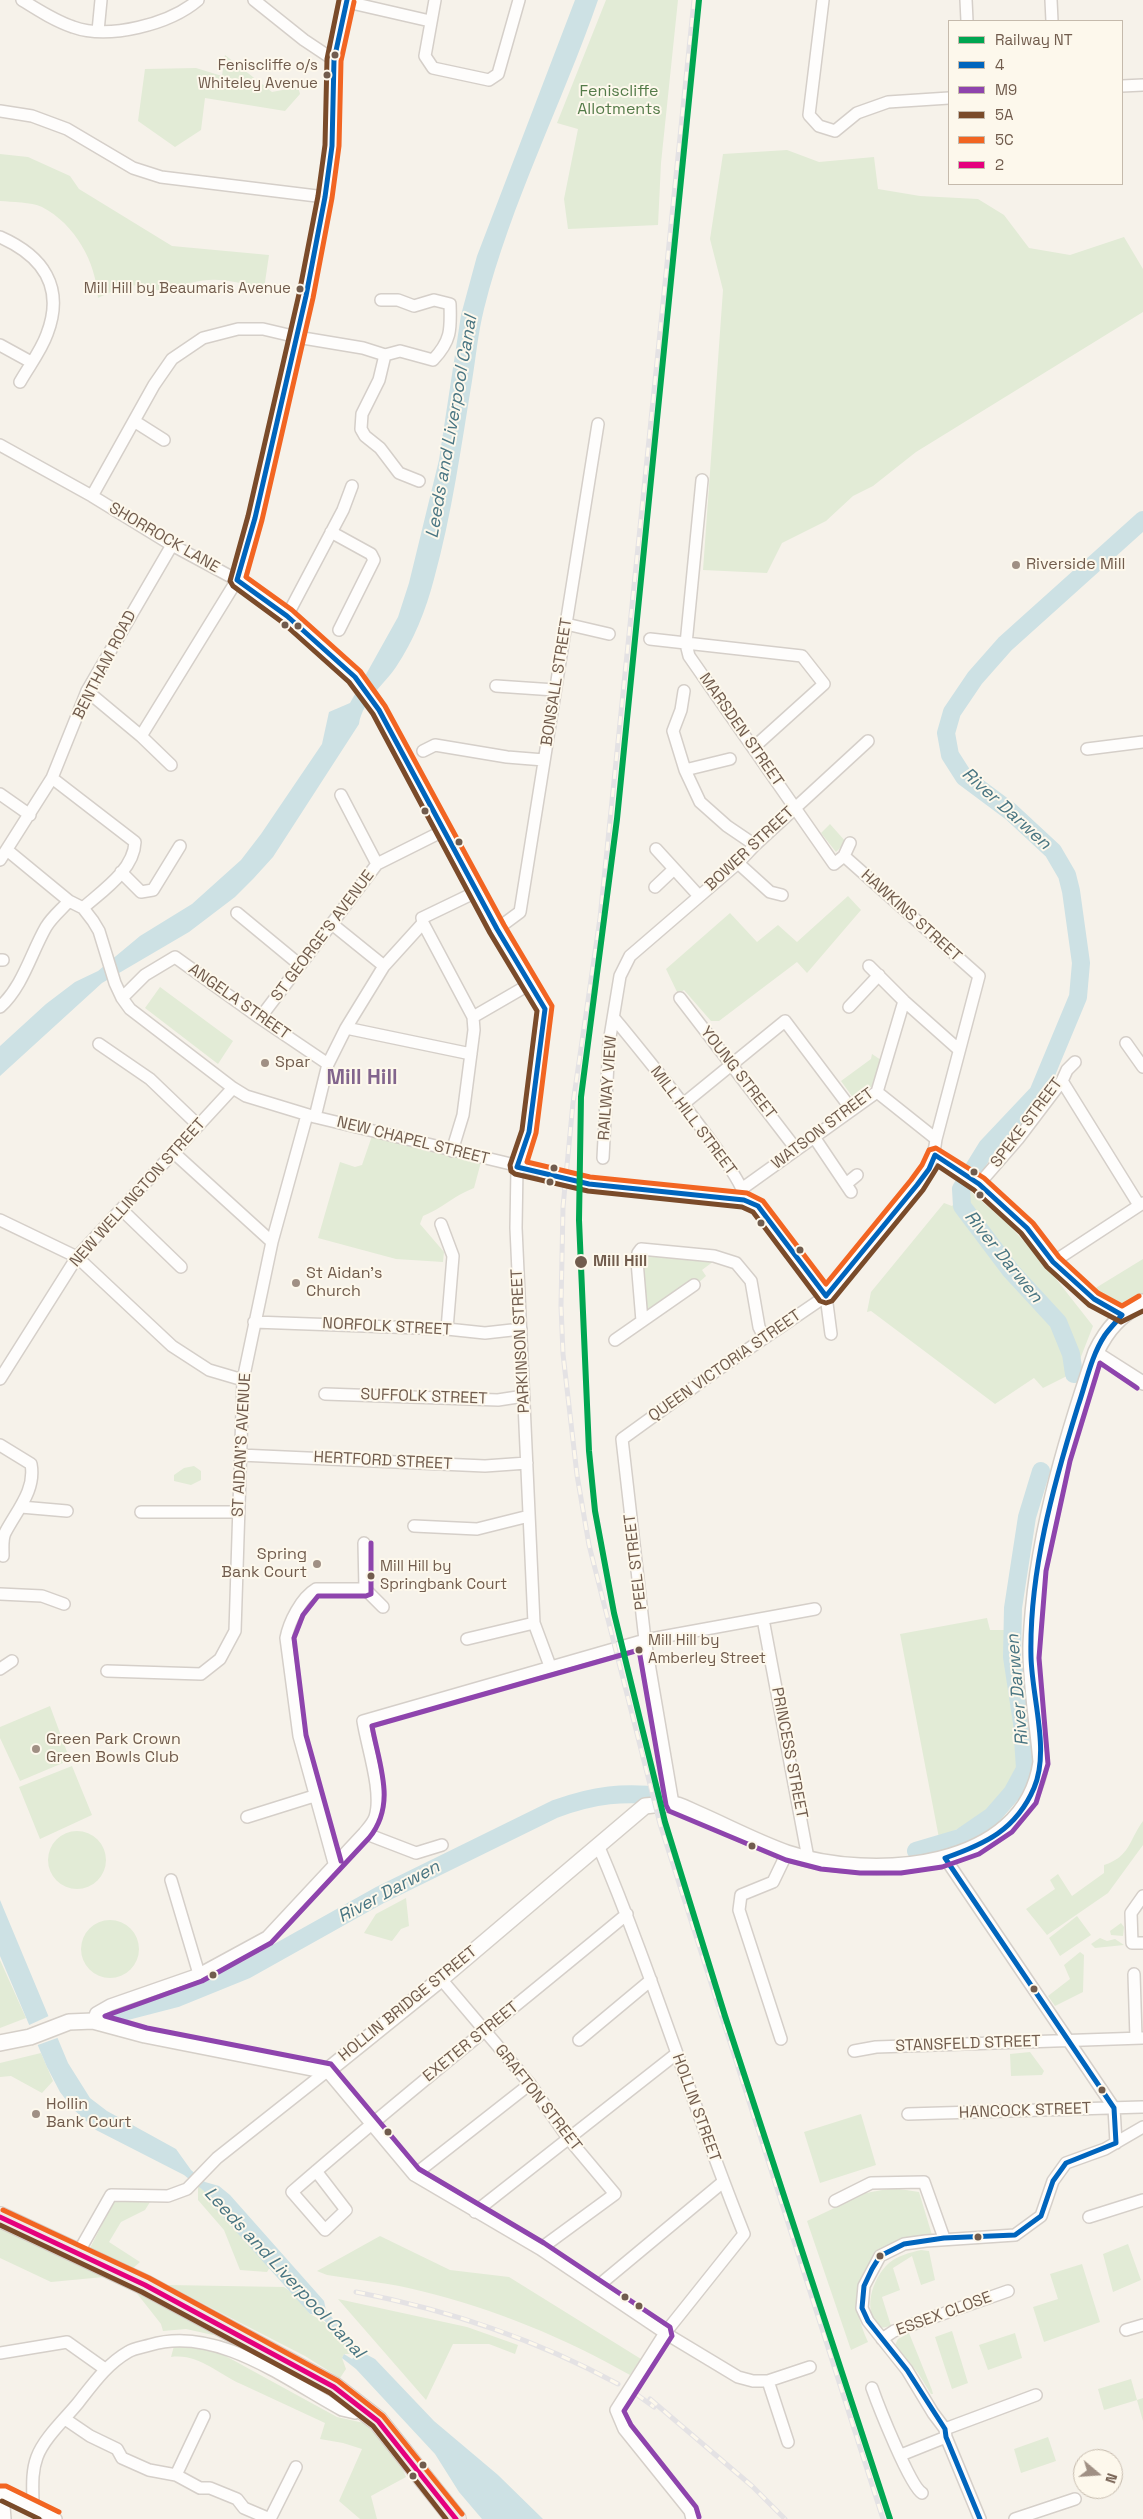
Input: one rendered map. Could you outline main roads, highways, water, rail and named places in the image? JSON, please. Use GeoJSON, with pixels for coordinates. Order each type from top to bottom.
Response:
{"type":"FeatureCollection","features":[{"type":"Feature","properties":{"kind":"highway"},"geometry":{"type":"LineString","coordinates":[[0,2218],[145,2285],[334,2387],[378,2421],[456,2519]]}},
{"type":"Feature","properties":{"kind":"main road","name":"HOLLIN BRIDGE STREET"},"geometry":{"type":"LineString","coordinates":[[0,2043],[30,2037],[69,2022],[93,2021],[145,2034],[327,2071],[442,1979],[645,1806],[673,1804],[787,1853],[869,1868],[944,1858],[981,1845],[1006,1826],[1022,1809],[1038,1777],[1041,1762],[1031,1646],[1037,1579],[1048,1513],[1096,1352],[1105,1335],[1122,1315],[1143,1302]]}},
{"type":"Feature","properties":{"kind":"water","name":"Leeds and Liverpool Canal"},"geometry":{"type":"Polygon","coordinates":[[[575,0],[598,0],[522,192],[495,269],[480,327],[456,480],[446,530],[431,591],[419,624],[408,646],[396,667],[369,700],[361,715],[359,724],[273,857],[253,879],[235,897],[189,932],[102,983],[0,1076],[0,1046],[46,1004],[75,982],[98,971],[140,936],[192,904],[241,860],[261,834],[322,744],[329,712],[350,703],[398,617],[409,583],[439,460],[461,315],[477,256],[575,0]]]}},
{"type":"Feature","properties":{"kind":"water","name":"Leeds and Liverpool Canal"},"geometry":{"type":"Polygon","coordinates":[[[0,1900],[68,2063],[90,2098],[107,2111],[176,2149],[191,2170],[205,2182],[219,2186],[230,2195],[324,2301],[326,2310],[358,2350],[375,2359],[434,2421],[498,2475],[543,2519],[482,2519],[459,2492],[435,2454],[356,2369],[342,2358],[344,2354],[352,2359],[354,2357],[320,2315],[310,2314],[206,2198],[204,2191],[184,2175],[96,2130],[73,2109],[60,2092],[47,2067],[0,1956],[0,1900]]]}},
{"type":"Feature","properties":{"kind":"waterway","name":"River Darwen"},"geometry":{"type":"LineString","coordinates":[[1074,1374],[1071,1354],[1058,1322],[1011,1271],[962,1206],[961,1189],[987,1147],[1038,1093],[1078,997],[1081,963],[1071,891],[1067,875],[1053,851],[1011,812],[964,777],[950,755],[946,733],[952,712],[975,678],[1005,644],[1143,520]]}},
{"type":"Feature","properties":{"kind":"waterway","name":"River Darwen"},"geometry":{"type":"LineString","coordinates":[[916,1851],[960,1838],[992,1816],[1012,1793],[1025,1769],[1022,1723],[1012,1657],[1013,1608],[1027,1517],[1041,1471]]}},
{"type":"Feature","properties":{"kind":"waterway","name":"River Darwen"},"geometry":{"type":"LineString","coordinates":[[119,2013],[177,1998],[246,1970],[380,1895],[555,1809],[583,1800],[609,1795],[665,1796]]}},
{"type":"Feature","properties":{"kind":"railway"},"geometry":{"type":"LineString","coordinates":[[694,0],[600,918],[573,1103],[563,1207],[561,1306],[563,1354],[577,1475],[589,1545],[660,1824],[883,2519]]}},
{"type":"Feature","properties":{"kind":"railway"},"geometry":{"type":"LineString","coordinates":[[356,2292],[391,2299],[491,2328],[555,2353],[618,2384]]}},
{"type":"Feature","properties":{"kind":"railway"},"geometry":{"type":"LineString","coordinates":[[636,2394],[654,2407]]}},
{"type":"Feature","properties":{"kind":"railway"},"geometry":{"type":"LineString","coordinates":[[650,2399],[752,2486],[785,2519]]}},
{"type":"Feature","properties":{"kind":"rail line","name":"NT"},"geometry":{"type":"LineString","coordinates":[[699,0],[617,819],[581,1097],[579,1220],[589,1451],[595,1511],[614,1613],[665,1822],[725,2016],[890,2519]]}},
{"type":"Feature","properties":{"kind":"place","name":"Feniscliffe o/s Whiteley Avenue"},"geometry":{"type":"Point","coordinates":[327,75]}},
{"type":"Feature","properties":{"kind":"place","name":"Mill Hill by Beaumaris Avenue"},"geometry":{"type":"Point","coordinates":[300,289]}},
{"type":"Feature","properties":{"kind":"place","name":"Riverside Mill"},"geometry":{"type":"Point","coordinates":[1016,565]}},
{"type":"Feature","properties":{"kind":"place","name":"Spar"},"geometry":{"type":"Point","coordinates":[265,1063]}},
{"type":"Feature","properties":{"kind":"place","name":"Mill Hill"},"geometry":{"type":"Point","coordinates":[581,1262]}},
{"type":"Feature","properties":{"kind":"place","name":"St Aidan’s Church"},"geometry":{"type":"Point","coordinates":[296,1283]}},
{"type":"Feature","properties":{"kind":"place","name":"Spring Bank Court"},"geometry":{"type":"Point","coordinates":[317,1564]}},
{"type":"Feature","properties":{"kind":"place","name":"Mill Hill by Springbank Court"},"geometry":{"type":"Point","coordinates":[371,1576]}},
{"type":"Feature","properties":{"kind":"place","name":"Mill Hill by Amberley Street"},"geometry":{"type":"Point","coordinates":[639,1650]}},
{"type":"Feature","properties":{"kind":"place","name":"Green Park Crown Green Bowls Club"},"geometry":{"type":"Point","coordinates":[36,1749]}},
{"type":"Feature","properties":{"kind":"place","name":"Hollin Bank Court"},"geometry":{"type":"Point","coordinates":[36,2114]}},
{"type":"Feature","properties":{"kind":"district","name":"Mill Hill"},"geometry":{"type":"Point","coordinates":[362,1078]}},
{"type":"Feature","properties":{"kind":"park label","name":"Feniscliffe Allotments"},"geometry":{"type":"Point","coordinates":[619,101]}}]}
